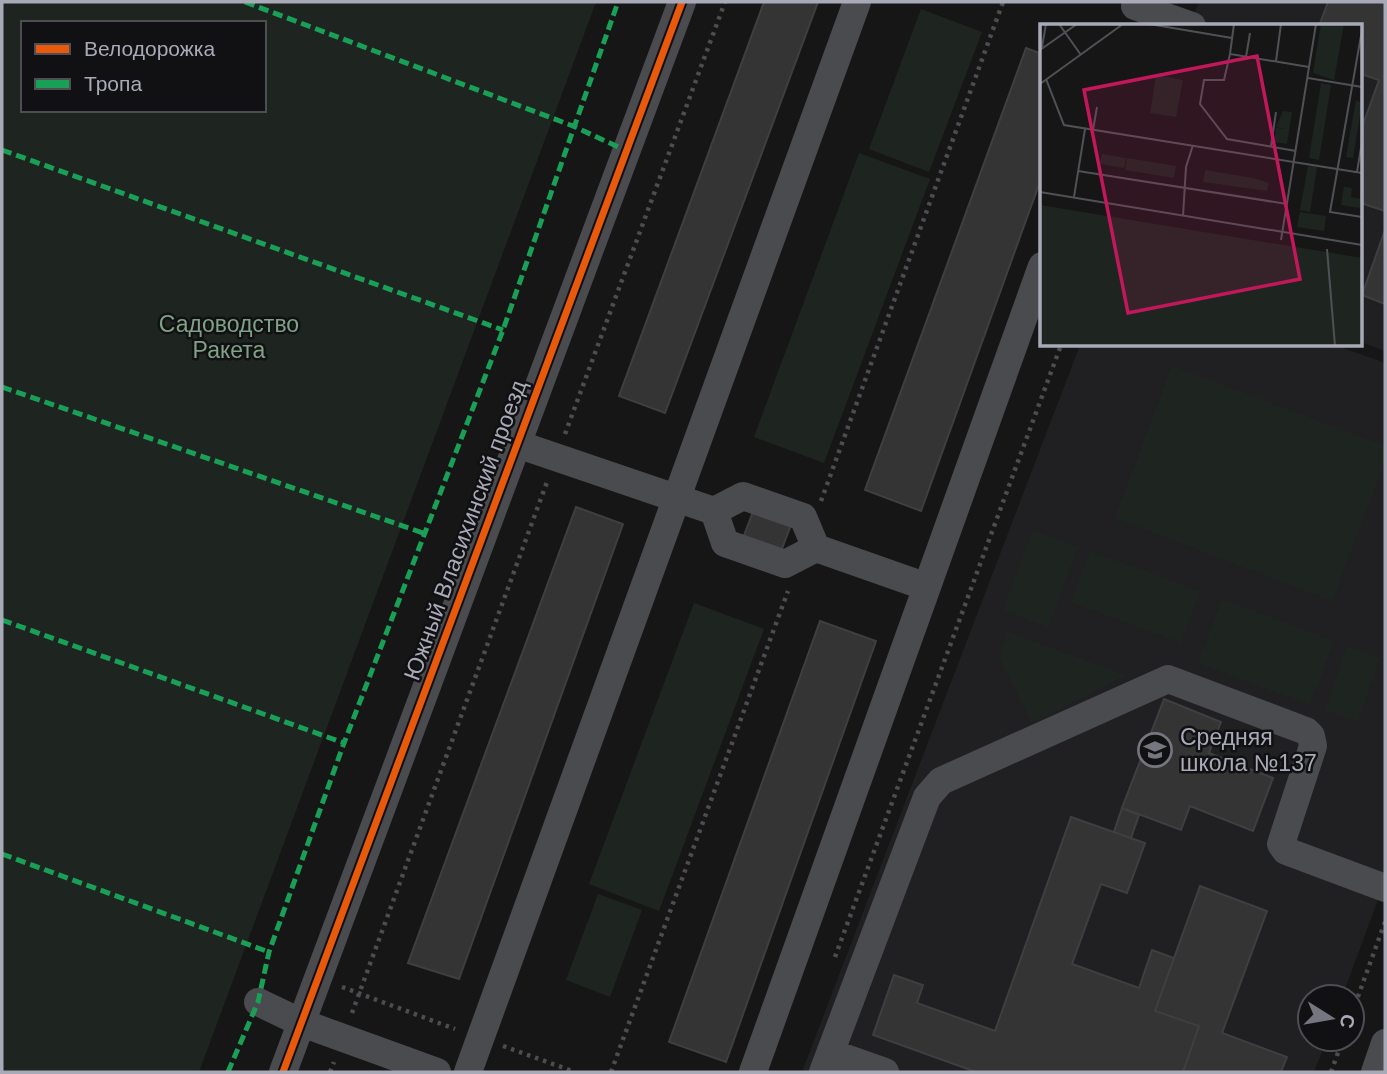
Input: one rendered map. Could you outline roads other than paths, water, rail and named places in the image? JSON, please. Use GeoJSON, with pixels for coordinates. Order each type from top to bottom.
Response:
{"type":"FeatureCollection","features":[{"type":"Feature","properties":{"kind":"street","name":"Южный Власихинский проезд"},"geometry":{"type":"LineString","coordinates":[[283,1072],[682,2]]}},
{"type":"Feature","properties":{"kind":"street"},"geometry":{"type":"LineString","coordinates":[[468,1072],[857,2]]}},
{"type":"Feature","properties":{"kind":"street"},"geometry":{"type":"LineString","coordinates":[[1134,11],[1184,24]]}},
{"type":"Feature","properties":{"kind":"street"},"geometry":{"type":"LineString","coordinates":[[753,1072],[1040,271]]}},
{"type":"Feature","properties":{"kind":"street"},"geometry":{"type":"LineString","coordinates":[[517,444],[714,511],[743,496],[803,517],[816,548]]}},
{"type":"Feature","properties":{"kind":"street"},"geometry":{"type":"LineString","coordinates":[[714,511],[725,543],[785,564],[816,548],[927,587]]}},
{"type":"Feature","properties":{"kind":"street"},"geometry":{"type":"LineString","coordinates":[[885,1072],[827,1063],[926,797],[941,781],[1168,679],[1306,731],[1311,736],[1313,746],[1282,834],[1281,844],[1286,851],[1385,888]]}},
{"type":"Feature","properties":{"kind":"street"},"geometry":{"type":"LineString","coordinates":[[258,1002],[302,1023],[438,1072]]}},
{"type":"Feature","properties":{"kind":"street"},"geometry":{"type":"LineString","coordinates":[[1375,1072],[1385,1042]]}},
{"type":"Feature","properties":{"kind":"place","name":"Средняя школа №137"},"geometry":{"type":"Point","coordinates":[1155,750]}},
{"type":"Feature","properties":{"kind":"park label","name":"Садоводство Ракета"},"geometry":{"type":"Point","coordinates":[229,337]}}]}
